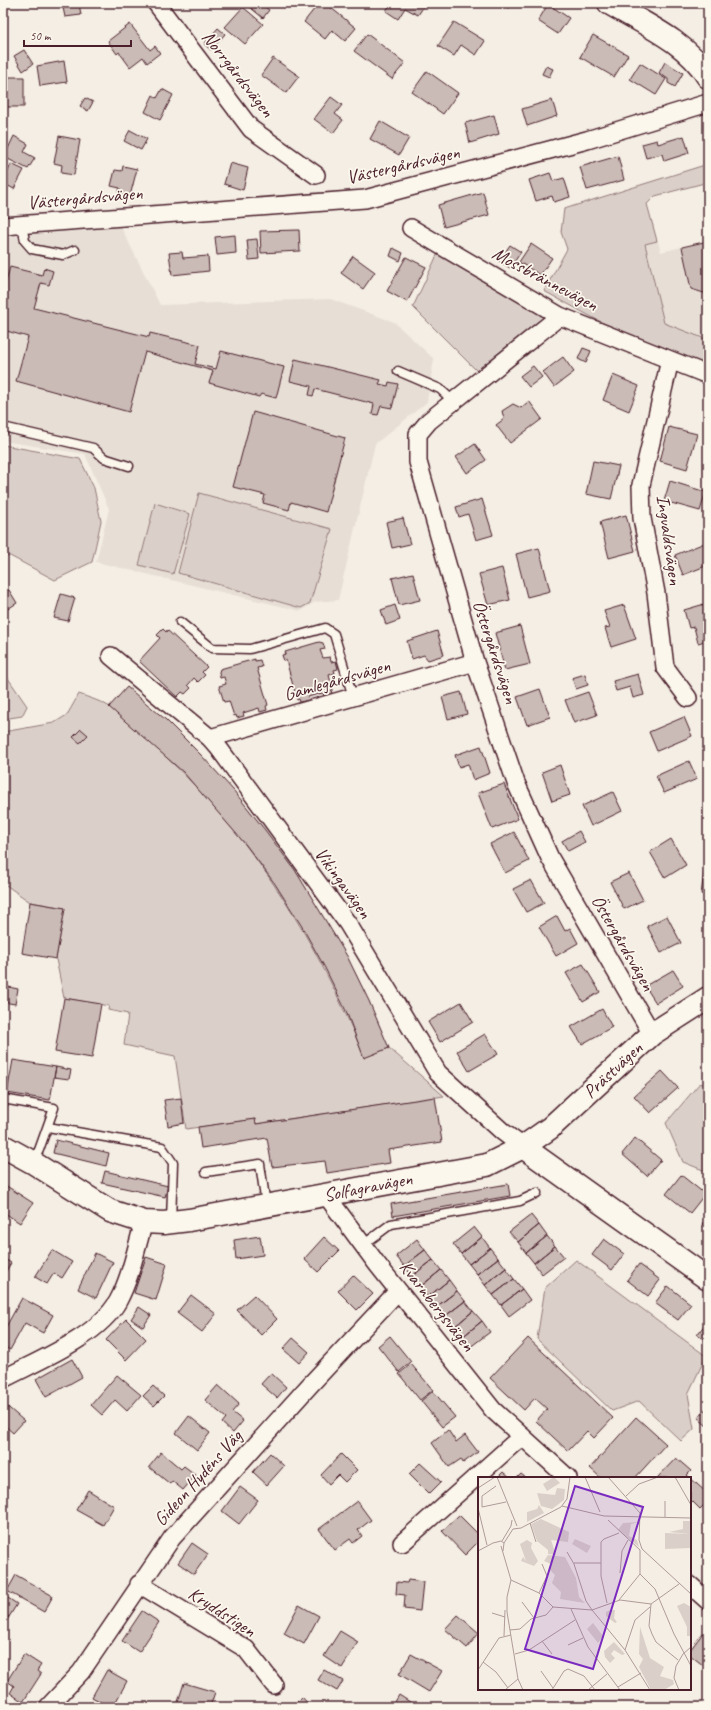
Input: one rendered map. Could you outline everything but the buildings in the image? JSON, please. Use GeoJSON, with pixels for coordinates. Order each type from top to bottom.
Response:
{"type":"FeatureCollection","features":[{"type":"Feature","properties":{"kind":"street","name":"Norrgårdsvägen"},"geometry":{"type":"LineString","coordinates":[[156,3],[251,129],[316,175]]}},
{"type":"Feature","properties":{"kind":"street"},"geometry":{"type":"LineString","coordinates":[[609,3],[684,48],[700,64],[708,76]]}},
{"type":"Feature","properties":{"kind":"street","name":"Västergårdsvägen"},"geometry":{"type":"LineString","coordinates":[[3,226],[365,199],[587,140],[708,103]]}},
{"type":"Feature","properties":{"kind":"street","name":"Mossbrännevägen"},"geometry":{"type":"LineString","coordinates":[[411,228],[560,316],[708,375]]}},
{"type":"Feature","properties":{"kind":"street","name":"Östergårdsvägen"},"geometry":{"type":"LineString","coordinates":[[560,316],[430,421],[418,434],[418,462],[475,662],[516,783],[550,858],[652,1034]]}},
{"type":"Feature","properties":{"kind":"street","name":"Ingvaldsvägen"},"geometry":{"type":"LineString","coordinates":[[670,360],[641,485],[642,504],[656,593],[665,667],[688,698]]}},
{"type":"Feature","properties":{"kind":"street","name":"Vikingavägen"},"geometry":{"type":"LineString","coordinates":[[111,656],[210,738],[348,924],[438,1073],[503,1132],[523,1147]]}},
{"type":"Feature","properties":{"kind":"street","name":"Gamlegårdsvägen"},"geometry":{"type":"LineString","coordinates":[[210,738],[475,662]]}},
{"type":"Feature","properties":{"kind":"street","name":"Prästvägen"},"geometry":{"type":"LineString","coordinates":[[523,1147],[550,1128],[652,1034],[708,998]]}},
{"type":"Feature","properties":{"kind":"street","name":"Solfagravägen"},"geometry":{"type":"LineString","coordinates":[[3,1146],[32,1162],[110,1211],[144,1222],[171,1222],[487,1165],[523,1147]]}},
{"type":"Feature","properties":{"kind":"street"},"geometry":{"type":"LineString","coordinates":[[523,1147],[708,1279]]}},
{"type":"Feature","properties":{"kind":"street","name":"Kvarnbergsvägen"},"geometry":{"type":"LineString","coordinates":[[326,1195],[398,1291],[493,1410],[567,1477]]}},
{"type":"Feature","properties":{"kind":"street"},"geometry":{"type":"LineString","coordinates":[[3,1379],[89,1333],[110,1313],[118,1300],[128,1276],[144,1222]]}},
{"type":"Feature","properties":{"kind":"street","name":"Gideon Hydéns Väg"},"geometry":{"type":"LineString","coordinates":[[48,1707],[81,1672],[139,1584],[172,1538],[309,1386],[398,1291]]}},
{"type":"Feature","properties":{"kind":"street"},"geometry":{"type":"LineString","coordinates":[[402,1543],[522,1436]]}},
{"type":"Feature","properties":{"kind":"street","name":"Kryddstigen"},"geometry":{"type":"LineString","coordinates":[[139,1584],[246,1649],[274,1685]]}},
{"type":"Feature","properties":{"kind":"street"},"geometry":{"type":"LineString","coordinates":[[691,1586],[708,1601]]}},
{"type":"Feature","properties":{"kind":"lane"},"geometry":{"type":"LineString","coordinates":[[22,225],[25,241],[32,249],[63,255],[75,250]]}},
{"type":"Feature","properties":{"kind":"lane"},"geometry":{"type":"LineString","coordinates":[[398,371],[440,389],[453,401]]}},
{"type":"Feature","properties":{"kind":"lane"},"geometry":{"type":"LineString","coordinates":[[3,427],[93,448],[104,458],[129,466]]}},
{"type":"Feature","properties":{"kind":"lane"},"geometry":{"type":"LineString","coordinates":[[180,622],[212,648],[250,649],[325,628],[334,634],[353,697]]}},
{"type":"Feature","properties":{"kind":"lane"},"geometry":{"type":"LineString","coordinates":[[3,1099],[54,1108],[39,1150],[32,1162]]}},
{"type":"Feature","properties":{"kind":"lane"},"geometry":{"type":"LineString","coordinates":[[48,1127],[162,1147],[173,1163],[171,1222]]}},
{"type":"Feature","properties":{"kind":"lane"},"geometry":{"type":"LineString","coordinates":[[206,1172],[260,1164],[266,1206]]}},
{"type":"Feature","properties":{"kind":"lane"},"geometry":{"type":"LineString","coordinates":[[363,1245],[391,1224],[520,1201],[538,1193]]}},
{"type":"Feature","properties":{"kind":"shaded area"},"geometry":{"type":"Polygon","coordinates":[[[708,164],[708,182],[655,196],[647,204],[657,241],[645,244],[664,323],[708,340],[708,367],[601,322],[544,291],[567,249],[561,232],[564,209],[708,164]]]}},
{"type":"Feature","properties":{"kind":"shaded area"},"geometry":{"type":"Polygon","coordinates":[[[647,204],[661,252],[682,247],[691,289],[707,294],[708,364],[619,286],[647,204]]]}},
{"type":"Feature","properties":{"kind":"shaded area"},"geometry":{"type":"Polygon","coordinates":[[[121,227],[160,305],[330,299],[394,322],[434,359],[427,402],[375,444],[338,600],[315,602],[301,611],[96,562],[109,509],[85,454],[3,441],[3,237],[121,227]]]}},
{"type":"Feature","properties":{"kind":"shaded area"},"geometry":{"type":"Polygon","coordinates":[[[438,253],[544,317],[477,371],[413,307],[438,253]]]}},
{"type":"Feature","properties":{"kind":"shaded area"},"geometry":{"type":"Polygon","coordinates":[[[3,445],[80,459],[94,488],[101,521],[92,562],[55,580],[10,556],[3,557],[3,445]]]}},
{"type":"Feature","properties":{"kind":"shaded area"},"geometry":{"type":"Polygon","coordinates":[[[199,493],[332,529],[310,603],[301,608],[178,573],[199,493]]]}},
{"type":"Feature","properties":{"kind":"shaded area"},"geometry":{"type":"Polygon","coordinates":[[[155,503],[190,514],[173,574],[139,565],[155,503]]]}},
{"type":"Feature","properties":{"kind":"shaded area"},"geometry":{"type":"Polygon","coordinates":[[[3,671],[27,706],[22,716],[3,719],[3,671]]]}},
{"type":"Feature","properties":{"kind":"shaded area"},"geometry":{"type":"Polygon","coordinates":[[[79,694],[106,705],[131,724],[197,787],[227,822],[281,895],[305,934],[346,1015],[364,1057],[389,1048],[444,1096],[256,1124],[255,1119],[186,1129],[175,1056],[124,1045],[128,1014],[108,1010],[109,1006],[64,998],[56,959],[65,908],[30,902],[3,883],[3,732],[54,723],[67,715],[79,694]]]}},
{"type":"Feature","properties":{"kind":"shaded area"},"geometry":{"type":"Polygon","coordinates":[[[708,1083],[708,1172],[683,1162],[666,1123],[699,1084],[708,1083]]]}},
{"type":"Feature","properties":{"kind":"shaded area"},"geometry":{"type":"Polygon","coordinates":[[[576,1260],[706,1356],[688,1394],[694,1429],[681,1441],[639,1401],[612,1411],[537,1339],[545,1288],[576,1260]]]}}]}
